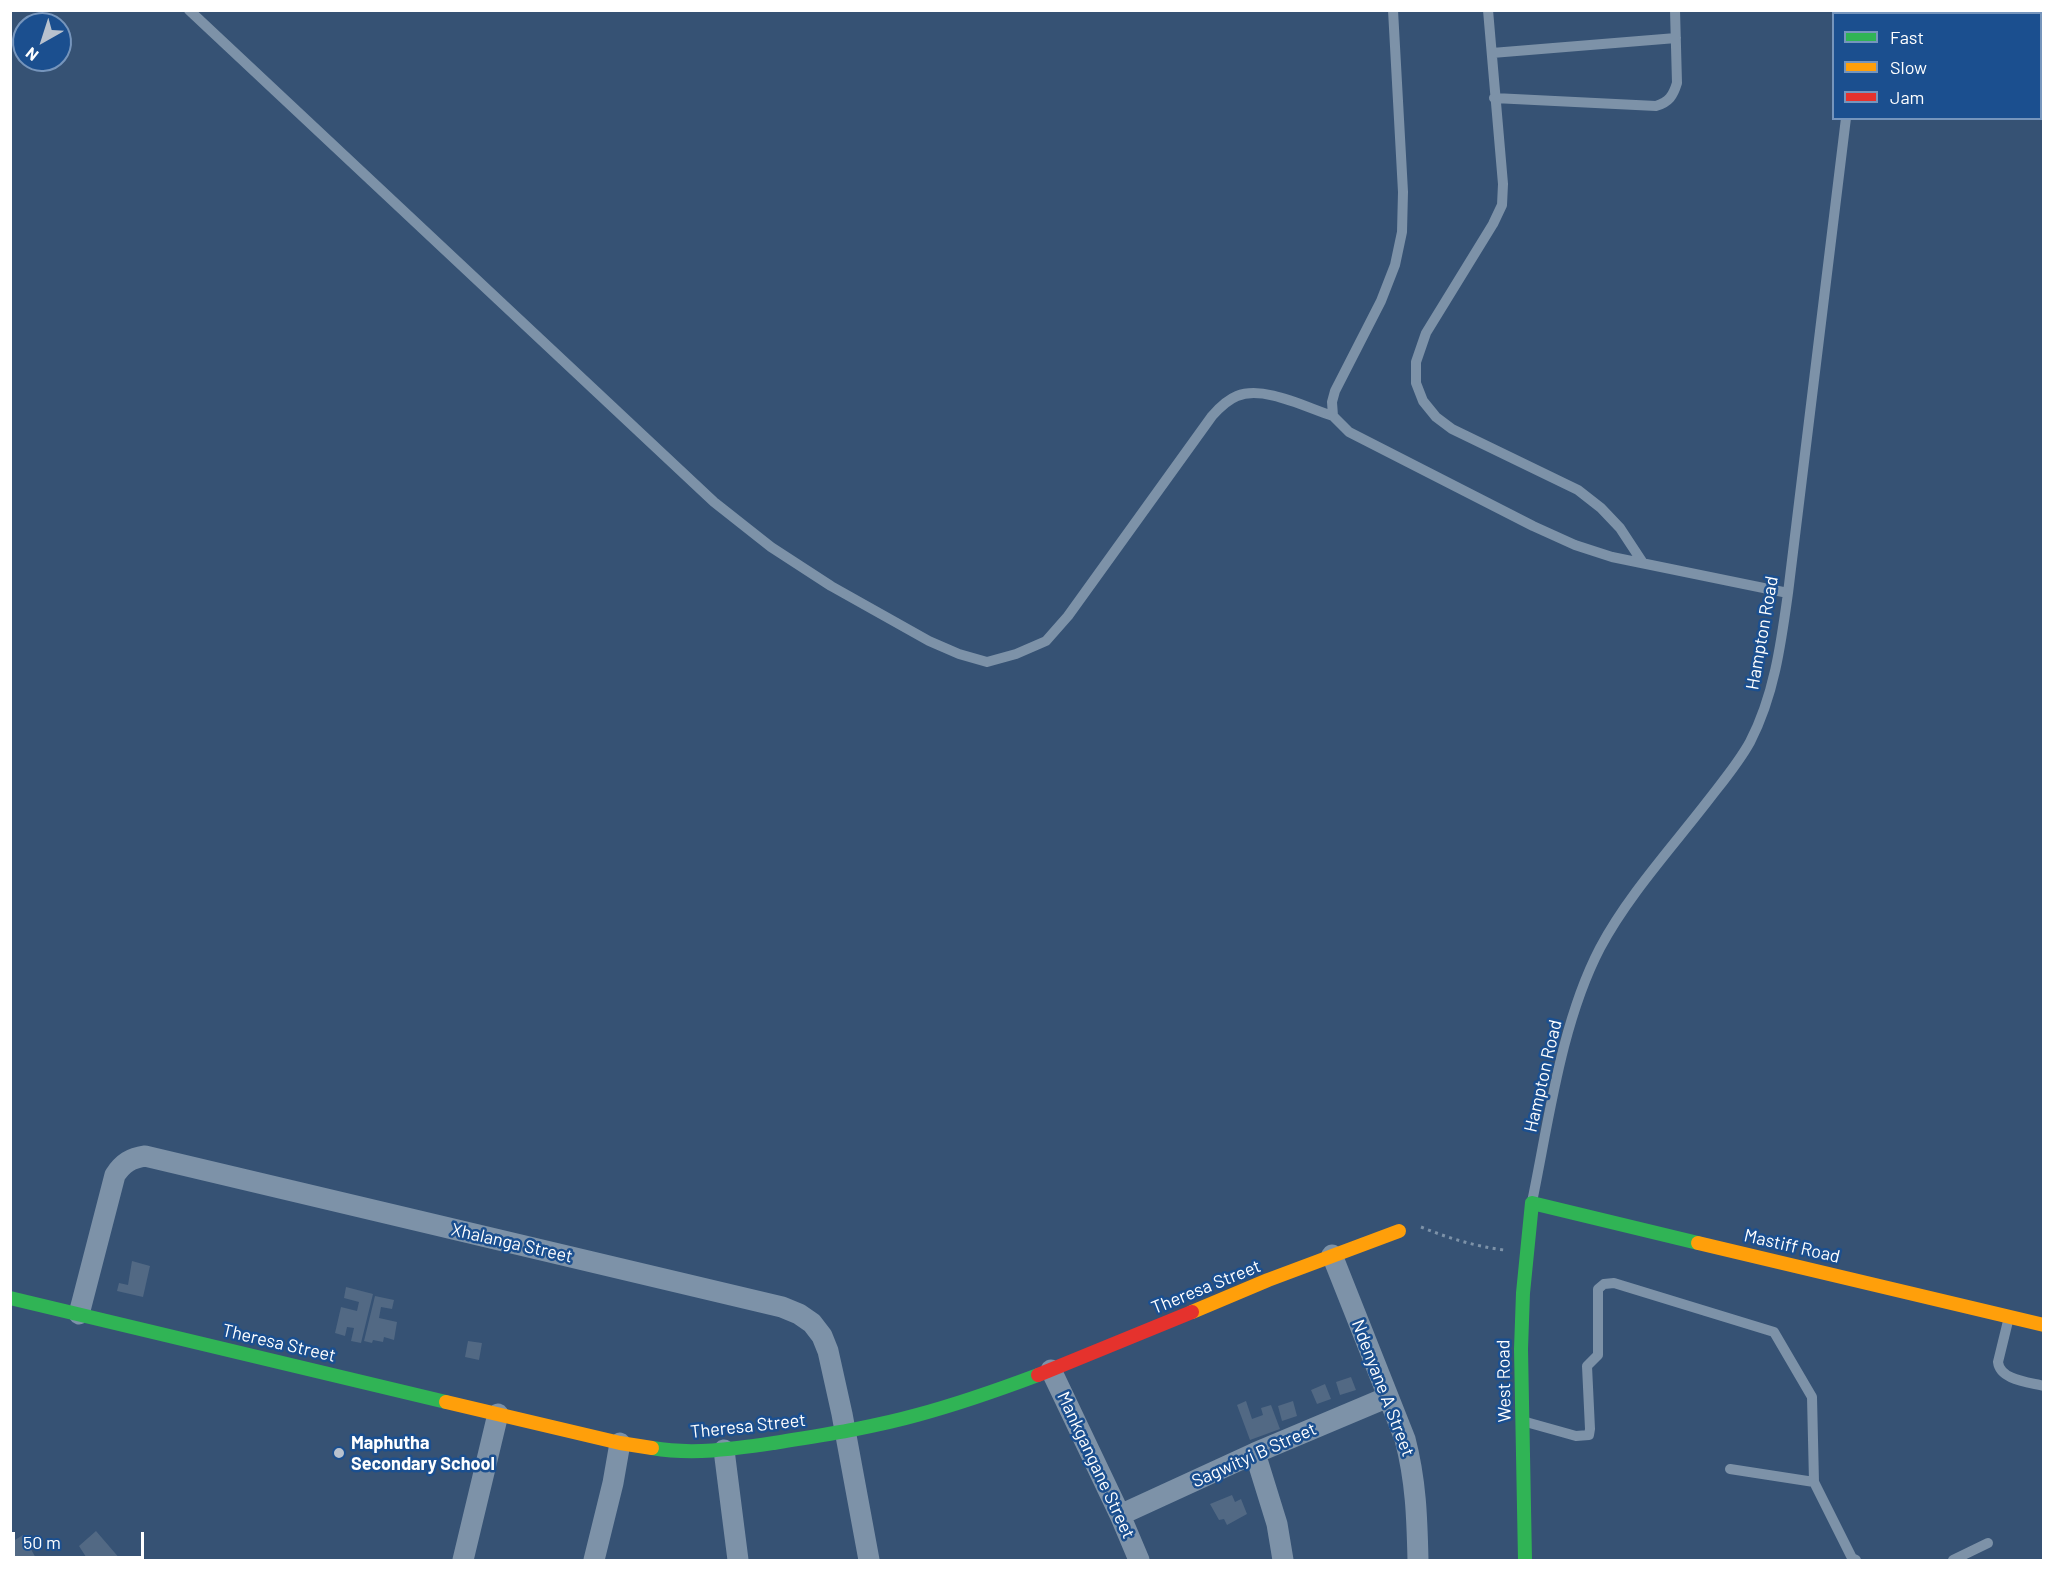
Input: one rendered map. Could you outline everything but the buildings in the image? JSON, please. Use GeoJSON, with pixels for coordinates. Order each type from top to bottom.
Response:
{"type":"FeatureCollection","features":[{"type":"Feature","properties":{"kind":"street","name":"Xhalanga Street"},"geometry":{"type":"LineString","coordinates":[[79,1314],[115,1175],[120,1167],[135,1157],[157,1158],[790,1310],[812,1323],[822,1336],[828,1351],[868,1560]]}},
{"type":"Feature","properties":{"kind":"street","name":"West Road"},"geometry":{"type":"LineString","coordinates":[[1525,1560],[1521,1349],[1532,1203]]}},
{"type":"Feature","properties":{"kind":"street","name":"Mastiff Road"},"geometry":{"type":"LineString","coordinates":[[1532,1203],[2043,1325]]}},
{"type":"Feature","properties":{"kind":"street","name":"Theresa Street"},"geometry":{"type":"LineString","coordinates":[[10,1298],[620,1443],[661,1450],[724,1450],[844,1432],[915,1416],[972,1399],[1051,1370],[1332,1255],[1399,1231]]}},
{"type":"Feature","properties":{"kind":"street","name":"Ndenyane A Street"},"geometry":{"type":"LineString","coordinates":[[1332,1255],[1406,1439],[1417,1501],[1418,1560]]}},
{"type":"Feature","properties":{"kind":"street","name":"Mankgangane Street"},"geometry":{"type":"LineString","coordinates":[[1051,1370],[1139,1560]]}},
{"type":"Feature","properties":{"kind":"street","name":"Sagwityi B Street"},"geometry":{"type":"LineString","coordinates":[[1120,1515],[1255,1453],[1388,1397]]}},
{"type":"Feature","properties":{"kind":"street"},"geometry":{"type":"LineString","coordinates":[[463,1560],[498,1414]]}},
{"type":"Feature","properties":{"kind":"street"},"geometry":{"type":"LineString","coordinates":[[594,1560],[611,1493],[620,1443]]}},
{"type":"Feature","properties":{"kind":"street"},"geometry":{"type":"LineString","coordinates":[[724,1450],[738,1560]]}},
{"type":"Feature","properties":{"kind":"street"},"geometry":{"type":"LineString","coordinates":[[1255,1453],[1277,1524],[1283,1560]]}},
{"type":"Feature","properties":{"kind":"lane"},"geometry":{"type":"LineString","coordinates":[[189,10],[714,502],[771,547],[831,586],[929,641],[959,654],[987,662],[1016,654],[1046,641],[1068,616],[1212,416],[1224,403],[1238,395],[1254,392],[1271,395],[1333,416],[1349,432],[1575,545],[1612,557],[1788,593]]}},
{"type":"Feature","properties":{"kind":"lane"},"geometry":{"type":"LineString","coordinates":[[1333,416],[1332,402],[1335,392],[1384,292],[1395,265],[1402,232],[1403,192],[1393,10]]}},
{"type":"Feature","properties":{"kind":"lane"},"geometry":{"type":"LineString","coordinates":[[1488,10],[1503,184],[1502,205],[1493,224],[1426,333],[1416,362],[1416,383],[1423,401],[1436,417],[1452,429],[1556,478],[1578,490],[1601,508],[1620,528],[1643,563]]}},
{"type":"Feature","properties":{"kind":"lane"},"geometry":{"type":"LineString","coordinates":[[1494,98],[1656,106],[1665,103],[1674,94],[1677,83],[1675,10]]}},
{"type":"Feature","properties":{"kind":"lane"},"geometry":{"type":"LineString","coordinates":[[1492,53],[1676,38]]}},
{"type":"Feature","properties":{"kind":"lane","name":"Hampton Road"},"geometry":{"type":"LineString","coordinates":[[1532,1203],[1567,1035],[1583,985],[1601,947],[1627,904],[1724,780],[1750,743],[1769,696],[1781,643],[1788,593],[1846,120]]}},
{"type":"Feature","properties":{"kind":"lane"},"geometry":{"type":"LineString","coordinates":[[1522,1421],[1576,1436],[1588,1435],[1590,1430],[1587,1366],[1598,1355],[1598,1289],[1604,1284],[1614,1284],[1774,1332],[1812,1396],[1814,1482],[1852,1558],[1856,1560]]}},
{"type":"Feature","properties":{"kind":"lane"},"geometry":{"type":"LineString","coordinates":[[2009,1317],[1998,1362],[1999,1368],[2004,1375],[2043,1386]]}},
{"type":"Feature","properties":{"kind":"lane"},"geometry":{"type":"LineString","coordinates":[[1730,1469],[1814,1482]]}},
{"type":"Feature","properties":{"kind":"lane"},"geometry":{"type":"LineString","coordinates":[[1953,1560],[1988,1543]]}},
{"type":"Feature","properties":{"kind":"path"},"geometry":{"type":"LineString","coordinates":[[1399,1231],[1410,1226],[1421,1227],[1482,1247],[1506,1250],[1527,1248]]}},
{"type":"Feature","properties":{"kind":"traffic: fast"},"geometry":{"type":"LineString","coordinates":[[1525,1560],[1521,1349],[1523,1293],[1532,1203],[1698,1243]]}},
{"type":"Feature","properties":{"kind":"traffic: fast"},"geometry":{"type":"LineString","coordinates":[[10,1298],[446,1402]]}},
{"type":"Feature","properties":{"kind":"traffic: fast"},"geometry":{"type":"LineString","coordinates":[[652,1448],[683,1451],[728,1449],[846,1431],[932,1411],[1038,1375]]}},
{"type":"Feature","properties":{"kind":"traffic: slow"},"geometry":{"type":"LineString","coordinates":[[1192,1312],[1268,1280],[1399,1231]]}},
{"type":"Feature","properties":{"kind":"traffic: slow"},"geometry":{"type":"LineString","coordinates":[[1698,1243],[2044,1325]]}},
{"type":"Feature","properties":{"kind":"traffic: slow"},"geometry":{"type":"LineString","coordinates":[[446,1402],[620,1443],[652,1448]]}},
{"type":"Feature","properties":{"kind":"traffic: jam"},"geometry":{"type":"LineString","coordinates":[[1038,1375],[1192,1312]]}},
{"type":"Feature","properties":{"kind":"place","name":"Maphutha Secondary School"},"geometry":{"type":"Point","coordinates":[339,1453]}}]}
